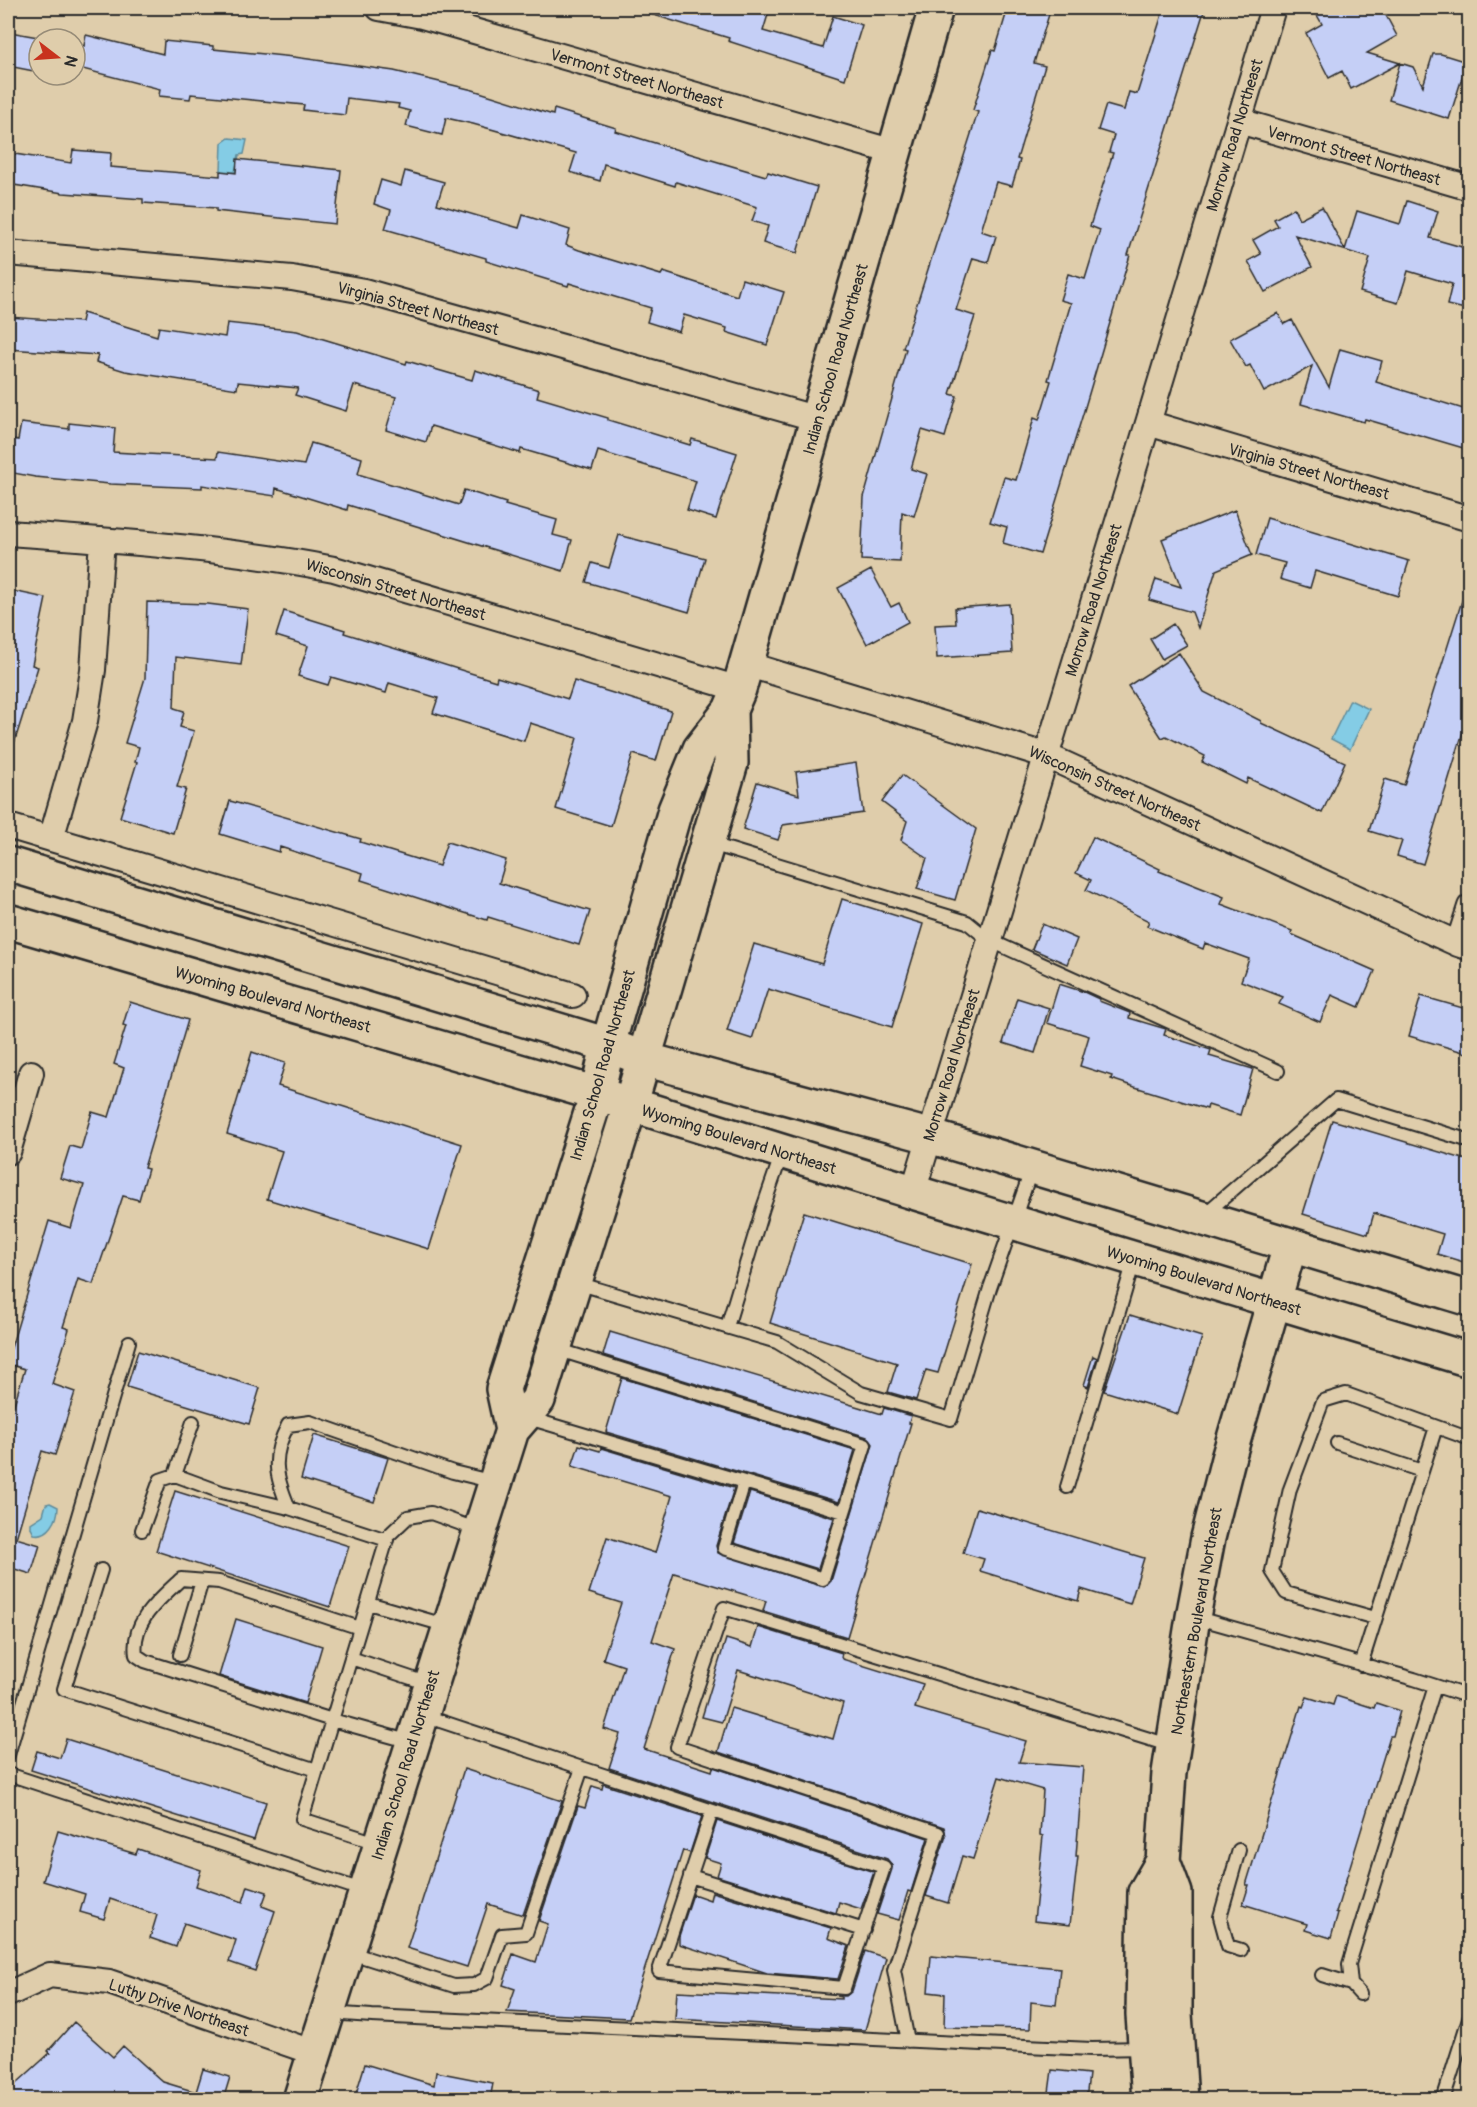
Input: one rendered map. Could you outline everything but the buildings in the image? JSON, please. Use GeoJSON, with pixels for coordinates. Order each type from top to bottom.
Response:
{"type":"FeatureCollection","features":[{"type":"Feature","properties":{"kind":"street","name":"Vermont Street Northeast"},"geometry":{"type":"LineString","coordinates":[[380,8],[422,16],[894,152]]}},
{"type":"Feature","properties":{"kind":"street","name":"Indian School Road Northeast"},"geometry":{"type":"LineString","coordinates":[[300,2100],[495,1482],[518,1424],[538,1400],[630,1106],[731,763],[738,687],[936,8]]}},
{"type":"Feature","properties":{"kind":"street","name":"Morrow Road Northeast"},"geometry":{"type":"LineString","coordinates":[[913,1192],[1273,8]]}},
{"type":"Feature","properties":{"kind":"street","name":"Vermont Street Northeast"},"geometry":{"type":"LineString","coordinates":[[1239,121],[1470,188]]}},
{"type":"Feature","properties":{"kind":"street","name":"Virginia Street Northeast"},"geometry":{"type":"LineString","coordinates":[[8,253],[292,278],[364,291],[818,419]]}},
{"type":"Feature","properties":{"kind":"street","name":"Virginia Street Northeast"},"geometry":{"type":"LineString","coordinates":[[1148,423],[1470,519]]}},
{"type":"Feature","properties":{"kind":"street","name":"Wisconsin Street Northeast"},"geometry":{"type":"LineString","coordinates":[[8,533],[102,540],[282,559],[334,569],[738,687],[1045,755],[1464,946]]}},
{"type":"Feature","properties":{"kind":"street"},"geometry":{"type":"LineString","coordinates":[[51,839],[85,721],[93,670],[102,540]]}},
{"type":"Feature","properties":{"kind":"street","name":"Indian School Road Northeast"},"geometry":{"type":"LineString","coordinates":[[518,1424],[503,1389],[597,1094],[608,1045],[675,810],[700,749],[738,687]]}},
{"type":"Feature","properties":{"kind":"street"},"geometry":{"type":"LineString","coordinates":[[8,826],[573,995]]}},
{"type":"Feature","properties":{"kind":"street"},"geometry":{"type":"LineString","coordinates":[[8,864],[608,1045],[644,1059],[929,1136],[1470,1299]]}},
{"type":"Feature","properties":{"kind":"street"},"geometry":{"type":"LineString","coordinates":[[1464,946],[1470,907]]}},
{"type":"Feature","properties":{"kind":"street","name":"Wyoming Boulevard Northeast"},"geometry":{"type":"LineString","coordinates":[[8,921],[597,1094],[1135,1260],[1470,1360]]}},
{"type":"Feature","properties":{"kind":"street"},"geometry":{"type":"LineString","coordinates":[[8,1152],[31,1073]]}},
{"type":"Feature","properties":{"kind":"street","name":"Northeastern Boulevard Northeast"},"geometry":{"type":"LineString","coordinates":[[1181,2100],[1175,2014],[1175,1893],[1163,1861],[1168,1773],[1193,1617],[1215,1511],[1272,1301],[1290,1246]]}},
{"type":"Feature","properties":{"kind":"street","name":"Northeastern Boulevard Northeast"},"geometry":{"type":"LineString","coordinates":[[1149,2100],[1143,2015],[1145,1892],[1163,1861]]}},
{"type":"Feature","properties":{"kind":"street","name":"Luthy Drive Northeast"},"geometry":{"type":"LineString","coordinates":[[8,1994],[50,1975],[109,1982],[315,2053]]}},
{"type":"Feature","properties":{"kind":"street"},"geometry":{"type":"LineString","coordinates":[[1146,2051],[1162,2083],[1164,2100]]}},
{"type":"Feature","properties":{"kind":"lane"},"geometry":{"type":"LineString","coordinates":[[707,842],[967,922],[990,940],[1278,1071]]}},
{"type":"Feature","properties":{"kind":"lane"},"geometry":{"type":"LineString","coordinates":[[1200,1219],[1336,1100],[1470,1141]]}},
{"type":"Feature","properties":{"kind":"lane"},"geometry":{"type":"LineString","coordinates":[[727,1327],[760,1215],[782,1152]]}},
{"type":"Feature","properties":{"kind":"lane"},"geometry":{"type":"LineString","coordinates":[[575,1282],[777,1342],[861,1393],[951,1419],[990,1288],[1032,1167]]}},
{"type":"Feature","properties":{"kind":"lane"},"geometry":{"type":"LineString","coordinates":[[1067,1486],[1135,1260]]}},
{"type":"Feature","properties":{"kind":"lane"},"geometry":{"type":"LineString","coordinates":[[8,1755],[129,1342]]}},
{"type":"Feature","properties":{"kind":"lane"},"geometry":{"type":"LineString","coordinates":[[555,1348],[865,1445],[823,1579],[724,1548],[744,1482]]}},
{"type":"Feature","properties":{"kind":"lane"},"geometry":{"type":"LineString","coordinates":[[1375,1618],[1286,1593],[1272,1571],[1290,1489],[1323,1401],[1346,1394],[1470,1439]]}},
{"type":"Feature","properties":{"kind":"lane"},"geometry":{"type":"LineString","coordinates":[[175,1475],[193,1422]]}},
{"type":"Feature","properties":{"kind":"lane"},"geometry":{"type":"LineString","coordinates":[[289,1508],[276,1474],[278,1444],[288,1425],[310,1422],[453,1472],[495,1482]]}},
{"type":"Feature","properties":{"kind":"lane"},"geometry":{"type":"LineString","coordinates":[[518,1424],[744,1482],[844,1512]]}},
{"type":"Feature","properties":{"kind":"lane"},"geometry":{"type":"LineString","coordinates":[[1361,1665],[1436,1427]]}},
{"type":"Feature","properties":{"kind":"lane"},"geometry":{"type":"LineString","coordinates":[[1337,1443],[1422,1471]]}},
{"type":"Feature","properties":{"kind":"lane"},"geometry":{"type":"LineString","coordinates":[[142,1530],[160,1480],[175,1475],[221,1492],[289,1508],[387,1540]]}},
{"type":"Feature","properties":{"kind":"lane"},"geometry":{"type":"LineString","coordinates":[[381,1844],[302,1819],[388,1536],[408,1517],[431,1513],[480,1530]]}},
{"type":"Feature","properties":{"kind":"lane"},"geometry":{"type":"LineString","coordinates":[[101,1570],[64,1689],[317,1770]]}},
{"type":"Feature","properties":{"kind":"lane"},"geometry":{"type":"LineString","coordinates":[[360,1628],[219,1582],[181,1579],[147,1611],[135,1645],[136,1655],[145,1661],[332,1720],[421,1714]]}},
{"type":"Feature","properties":{"kind":"lane"},"geometry":{"type":"LineString","coordinates":[[180,1655],[202,1581]]}},
{"type":"Feature","properties":{"kind":"lane"},"geometry":{"type":"LineString","coordinates":[[368,1603],[449,1626]]}},
{"type":"Feature","properties":{"kind":"lane"},"geometry":{"type":"LineString","coordinates":[[908,2041],[894,1970],[938,1833],[677,1747],[724,1608],[1173,1746]]}},
{"type":"Feature","properties":{"kind":"lane"},"geometry":{"type":"LineString","coordinates":[[1193,1617],[1470,1697]]}},
{"type":"Feature","properties":{"kind":"lane"},"geometry":{"type":"LineString","coordinates":[[351,1658],[421,1714],[884,1867],[844,1988],[659,1971],[712,1811]]}},
{"type":"Feature","properties":{"kind":"lane"},"geometry":{"type":"LineString","coordinates":[[1351,1984],[1349,1964],[1435,1686]]}},
{"type":"Feature","properties":{"kind":"lane"},"geometry":{"type":"LineString","coordinates":[[347,1951],[454,1986],[474,1985],[488,1978],[502,1935],[526,1933],[582,1768]]}},
{"type":"Feature","properties":{"kind":"lane"},"geometry":{"type":"LineString","coordinates":[[8,1774],[366,1891]]}},
{"type":"Feature","properties":{"kind":"lane"},"geometry":{"type":"LineString","coordinates":[[1239,1850],[1220,1917],[1228,1946],[1241,1950]]}},
{"type":"Feature","properties":{"kind":"lane"},"geometry":{"type":"LineString","coordinates":[[690,1876],[864,1930]]}},
{"type":"Feature","properties":{"kind":"lane"},"geometry":{"type":"LineString","coordinates":[[1322,1975],[1351,1984],[1360,1994]]}},
{"type":"Feature","properties":{"kind":"lane"},"geometry":{"type":"LineString","coordinates":[[328,2012],[372,2016],[1146,2051]]}},
{"type":"Feature","properties":{"kind":"lane"},"geometry":{"type":"LineString","coordinates":[[1443,2100],[1470,2015]]}},
{"type":"Feature","properties":{"kind":"water"},"geometry":{"type":"Polygon","coordinates":[[[229,138],[247,140],[244,154],[239,155],[235,172],[221,171],[222,143],[229,138]]]}},
{"type":"Feature","properties":{"kind":"water"},"geometry":{"type":"Polygon","coordinates":[[[1350,700],[1369,709],[1350,749],[1331,739],[1350,700]]]}},
{"type":"Feature","properties":{"kind":"water"},"geometry":{"type":"Polygon","coordinates":[[[50,1503],[58,1507],[52,1526],[44,1533],[34,1534],[31,1523],[43,1515],[46,1504],[50,1503]]]}}]}
